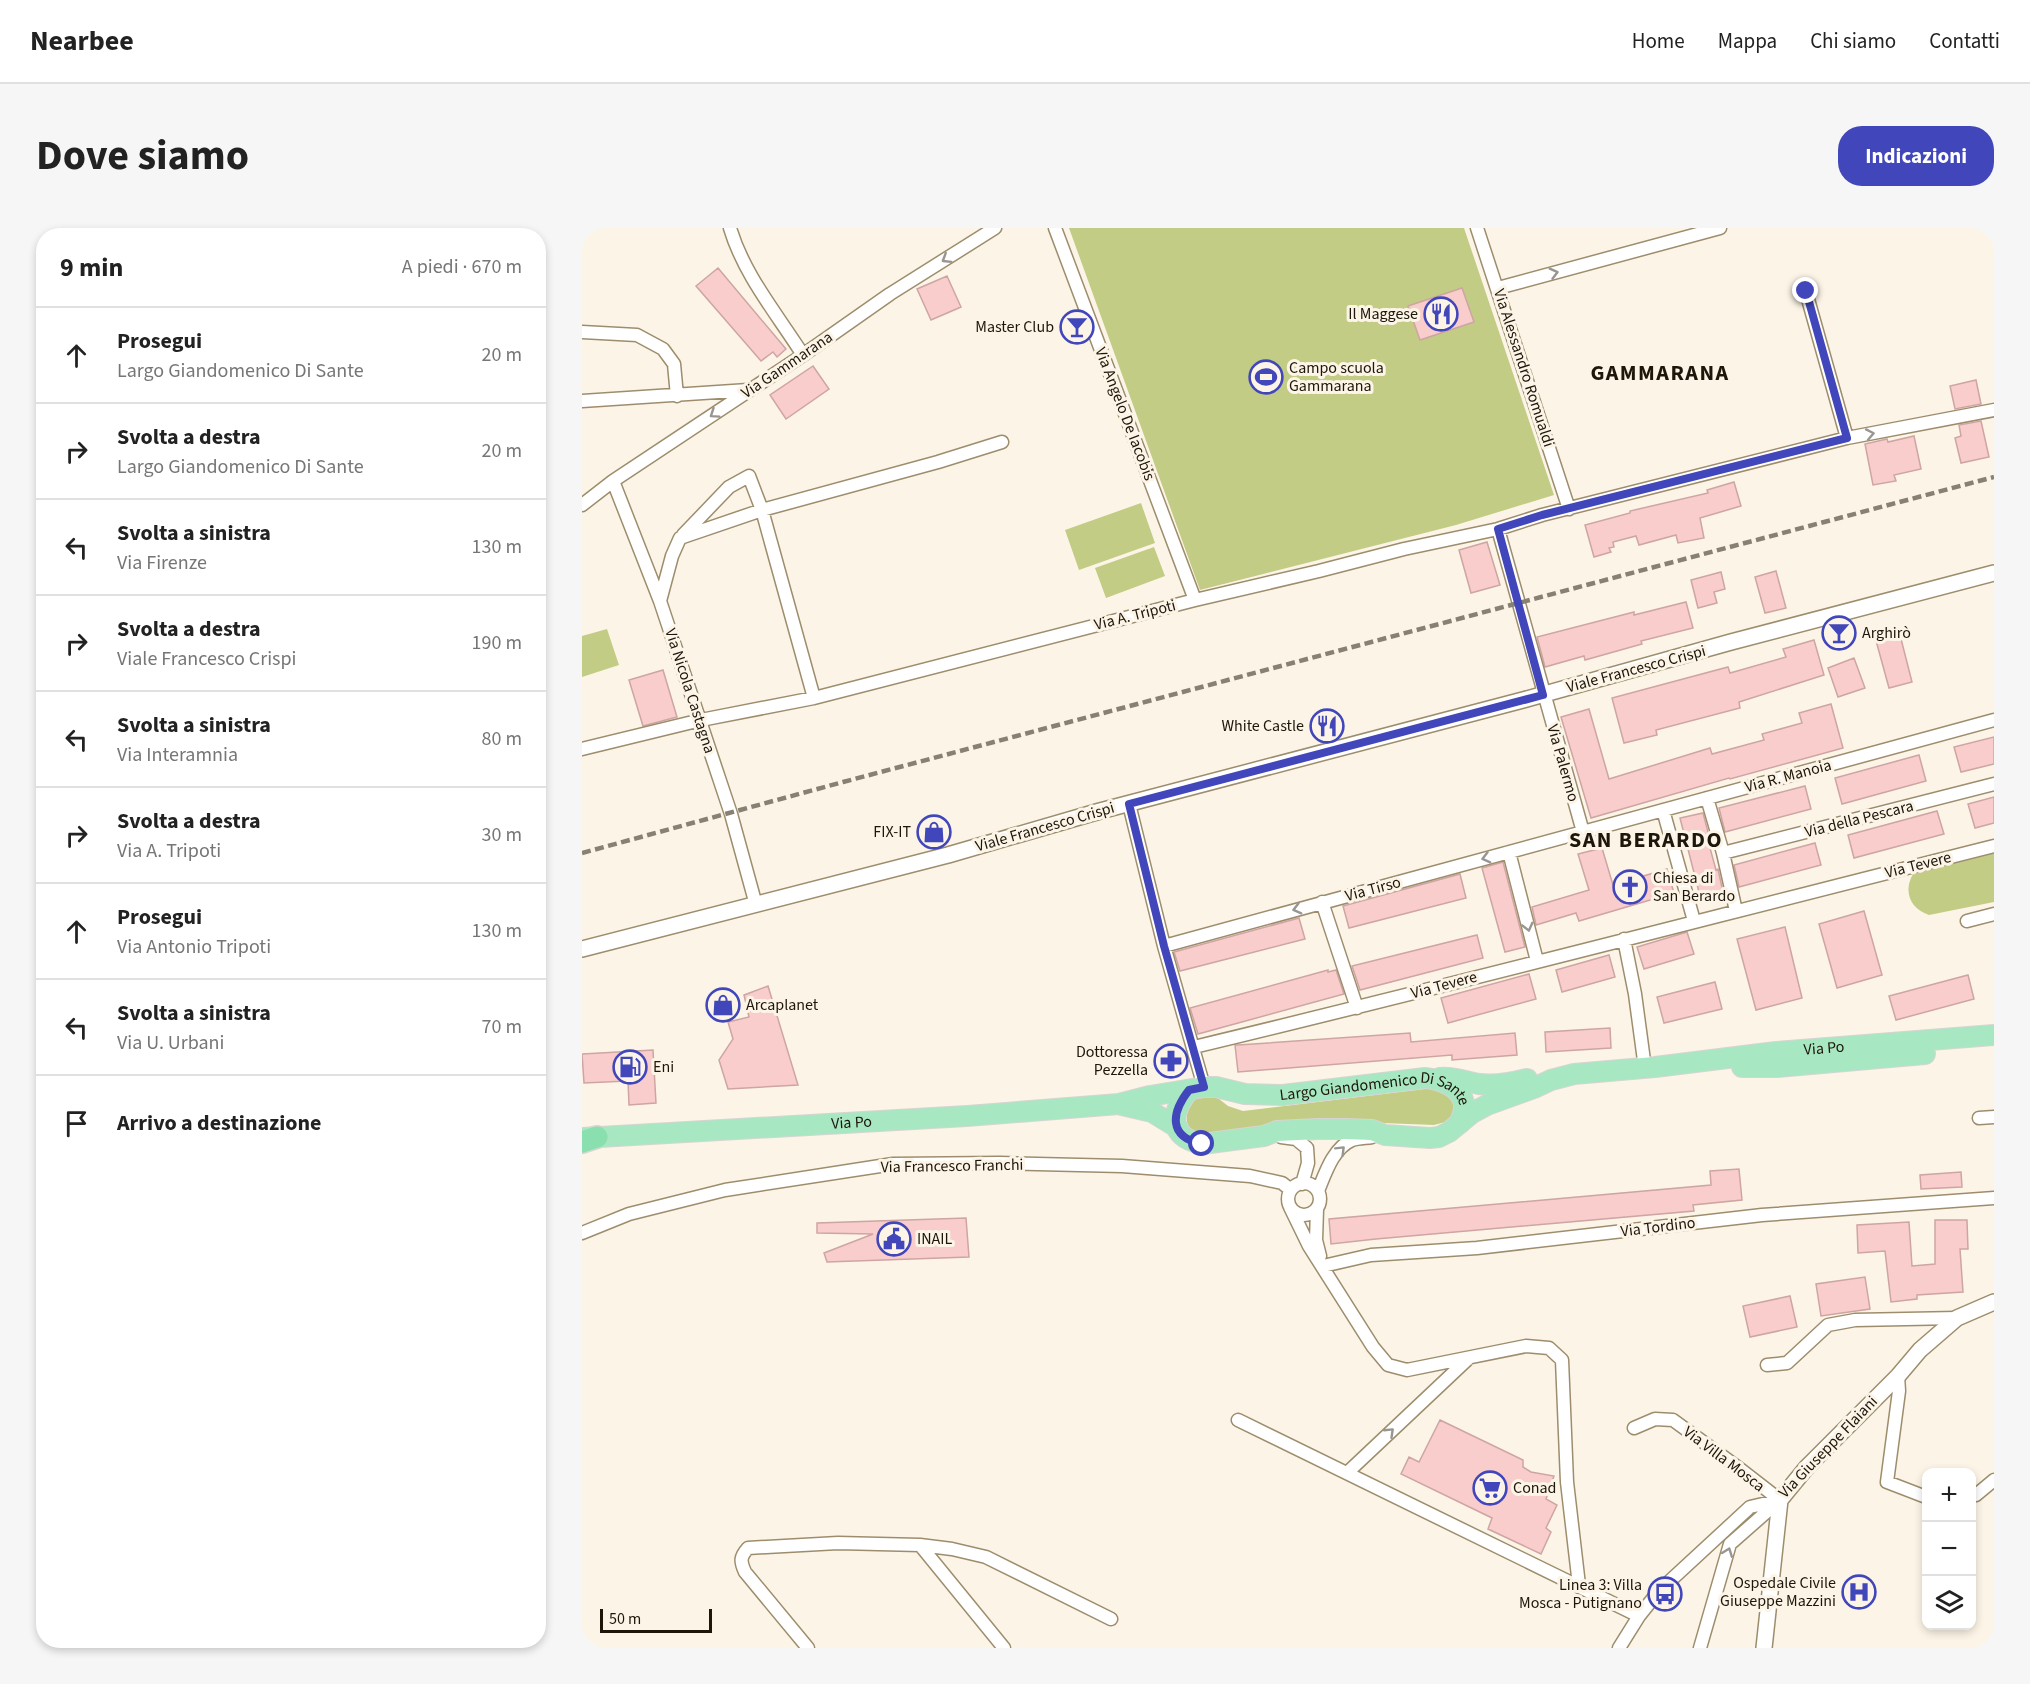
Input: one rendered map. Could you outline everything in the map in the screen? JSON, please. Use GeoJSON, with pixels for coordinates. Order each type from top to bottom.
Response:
{"type":"FeatureCollection","features":[{"type":"Feature","properties":{"kind":"main road","name":"Via Po"},"geometry":{"type":"LineString","coordinates":[[1460,1123],[1487,1105],[1551,1080],[1574,1074],[1776,1052],[1994,1035]]}},
{"type":"Feature","properties":{"kind":"main road","name":"Via Po"},"geometry":{"type":"LineString","coordinates":[[1650,1067],[1776,1066],[1994,1048]]}},
{"type":"Feature","properties":{"kind":"main road","name":"Via Po"},"geometry":{"type":"LineString","coordinates":[[1438,1079],[1451,1077],[1480,1084],[1499,1084],[1532,1078],[1551,1080]]}},
{"type":"Feature","properties":{"kind":"main road","name":"Largo Giandomenico Di Sante"},"geometry":{"type":"LineString","coordinates":[[1178,1128],[1189,1139],[1202,1144],[1264,1136],[1277,1131],[1336,1129],[1372,1130],[1385,1135],[1440,1137],[1460,1123],[1464,1104],[1452,1087],[1438,1079],[1405,1080],[1282,1095],[1245,1095],[1216,1087],[1196,1088]]}},
{"type":"Feature","properties":{"kind":"main road","name":"Via Po"},"geometry":{"type":"LineString","coordinates":[[587,1139],[1119,1104],[1196,1088]]}},
{"type":"Feature","properties":{"kind":"main road"},"geometry":{"type":"LineString","coordinates":[[1178,1128],[1175,1120],[1177,1106],[1196,1088]]}},
{"type":"Feature","properties":{"kind":"main road","name":"Via Po"},"geometry":{"type":"LineString","coordinates":[[1119,1104],[1152,1112],[1178,1128]]}},
{"type":"Feature","properties":{"kind":"street"},"geometry":{"type":"LineString","coordinates":[[730,228],[745,265],[802,355]]}},
{"type":"Feature","properties":{"kind":"street","name":"Via Gammarana"},"geometry":{"type":"LineString","coordinates":[[582,505],[613,481],[890,294],[995,228]]}},
{"type":"Feature","properties":{"kind":"street","name":"Via Angelo De Iacobis"},"geometry":{"type":"LineString","coordinates":[[1055,228],[1195,600]]}},
{"type":"Feature","properties":{"kind":"street","name":"Via Alessandro Romualdi"},"geometry":{"type":"LineString","coordinates":[[1478,228],[1569,509]]}},
{"type":"Feature","properties":{"kind":"street"},"geometry":{"type":"LineString","coordinates":[[1498,288],[1720,228]]}},
{"type":"Feature","properties":{"kind":"street"},"geometry":{"type":"LineString","coordinates":[[1806,291],[1847,438]]}},
{"type":"Feature","properties":{"kind":"street"},"geometry":{"type":"LineString","coordinates":[[582,332],[637,335],[663,349],[674,364],[677,396]]}},
{"type":"Feature","properties":{"kind":"street"},"geometry":{"type":"LineString","coordinates":[[582,401],[750,390]]}},
{"type":"Feature","properties":{"kind":"street","name":"Via A. Tripoti"},"geometry":{"type":"LineString","coordinates":[[582,748],[701,720],[814,698],[1195,600],[1404,549],[1498,529],[1847,438],[1994,410]]}},
{"type":"Feature","properties":{"kind":"street"},"geometry":{"type":"LineString","coordinates":[[680,538],[762,510],[1002,442]]}},
{"type":"Feature","properties":{"kind":"street"},"geometry":{"type":"LineString","coordinates":[[660,601],[672,556],[680,538],[729,487],[749,476],[762,510],[814,698]]}},
{"type":"Feature","properties":{"kind":"street","name":"Via Nicola Castagna"},"geometry":{"type":"LineString","coordinates":[[613,481],[660,601],[701,720],[731,814],[756,905]]}},
{"type":"Feature","properties":{"kind":"street","name":"Via Palermo"},"geometry":{"type":"LineString","coordinates":[[1498,529],[1583,832]]}},
{"type":"Feature","properties":{"kind":"street","name":"Viale Francesco Crispi"},"geometry":{"type":"LineString","coordinates":[[582,949],[948,855],[1129,804],[1994,573]]}},
{"type":"Feature","properties":{"kind":"street","name":"Via R. Manoia"},"geometry":{"type":"LineString","coordinates":[[1583,832],[1994,720]]}},
{"type":"Feature","properties":{"kind":"street","name":"Via della Pescara"},"geometry":{"type":"LineString","coordinates":[[1724,853],[1994,784]]}},
{"type":"Feature","properties":{"kind":"street"},"geometry":{"type":"LineString","coordinates":[[1707,798],[1724,853],[1736,911]]}},
{"type":"Feature","properties":{"kind":"street"},"geometry":{"type":"LineString","coordinates":[[1129,804],[1164,946],[1194,1047],[1196,1088]]}},
{"type":"Feature","properties":{"kind":"street"},"geometry":{"type":"LineString","coordinates":[[1663,810],[1694,921]]}},
{"type":"Feature","properties":{"kind":"street","name":"Via Tirso"},"geometry":{"type":"LineString","coordinates":[[1164,946],[1583,832]]}},
{"type":"Feature","properties":{"kind":"street","name":"Via Tevere"},"geometry":{"type":"LineString","coordinates":[[1194,1047],[1357,1008],[1994,846]]}},
{"type":"Feature","properties":{"kind":"street"},"geometry":{"type":"LineString","coordinates":[[1509,852],[1537,961]]}},
{"type":"Feature","properties":{"kind":"street"},"geometry":{"type":"LineString","coordinates":[[1322,902],[1357,1008]]}},
{"type":"Feature","properties":{"kind":"street"},"geometry":{"type":"LineString","coordinates":[[1967,921],[1994,914]]}},
{"type":"Feature","properties":{"kind":"street"},"geometry":{"type":"LineString","coordinates":[[1624,939],[1650,1067]]}},
{"type":"Feature","properties":{"kind":"street"},"geometry":{"type":"LineString","coordinates":[[1979,1118],[1994,1117]]}},
{"type":"Feature","properties":{"kind":"street"},"geometry":{"type":"LineString","coordinates":[[1323,1266],[1316,1240],[1317,1209],[1320,1200],[1318,1191],[1332,1160],[1340,1149],[1352,1140],[1385,1135]]}},
{"type":"Feature","properties":{"kind":"street"},"geometry":{"type":"LineString","coordinates":[[1264,1136],[1296,1139],[1307,1148],[1308,1163],[1297,1187],[1288,1198],[1290,1207],[1309,1246],[1373,1347],[1388,1365],[1407,1370],[1527,1346],[1549,1348],[1562,1360],[1567,1482],[1579,1585]]}},
{"type":"Feature","properties":{"kind":"street","name":"Via Francesco Franchi"},"geometry":{"type":"LineString","coordinates":[[582,1233],[629,1214],[725,1190],[893,1164],[1000,1163],[1122,1166],[1250,1176],[1297,1187]]}},
{"type":"Feature","properties":{"kind":"street"},"geometry":{"type":"LineString","coordinates":[[1297,1187],[1311,1185],[1318,1191]]}},
{"type":"Feature","properties":{"kind":"street","name":"Via Tordino"},"geometry":{"type":"LineString","coordinates":[[1323,1266],[1371,1255],[1477,1248],[1762,1215],[1994,1198]]}},
{"type":"Feature","properties":{"kind":"street"},"geometry":{"type":"LineString","coordinates":[[1290,1207],[1303,1215],[1317,1209]]}},
{"type":"Feature","properties":{"kind":"street","name":"Via Giuseppe Flaiani"},"geometry":{"type":"LineString","coordinates":[[1619,1648],[1639,1616],[1659,1592],[1750,1507],[1780,1500],[1807,1467],[1898,1376],[1920,1350],[1957,1318],[1994,1302]]}},
{"type":"Feature","properties":{"kind":"street"},"geometry":{"type":"LineString","coordinates":[[1767,1365],[1787,1363],[1828,1325],[1855,1320],[1957,1318]]}},
{"type":"Feature","properties":{"kind":"street"},"geometry":{"type":"LineString","coordinates":[[1348,1472],[1471,1356]]}},
{"type":"Feature","properties":{"kind":"street"},"geometry":{"type":"LineString","coordinates":[[1898,1376],[1899,1391],[1887,1482],[1922,1495]]}},
{"type":"Feature","properties":{"kind":"street","name":"Via Villa Mosca"},"geometry":{"type":"LineString","coordinates":[[1634,1428],[1655,1419],[1673,1420],[1780,1500]]}},
{"type":"Feature","properties":{"kind":"street"},"geometry":{"type":"LineString","coordinates":[[1238,1420],[1639,1616]]}},
{"type":"Feature","properties":{"kind":"street"},"geometry":{"type":"LineString","coordinates":[[1976,1495],[1994,1480]]}},
{"type":"Feature","properties":{"kind":"street"},"geometry":{"type":"LineString","coordinates":[[1700,1648],[1730,1544],[1780,1500]]}},
{"type":"Feature","properties":{"kind":"street"},"geometry":{"type":"LineString","coordinates":[[1764,1648],[1780,1500]]}},
{"type":"Feature","properties":{"kind":"street"},"geometry":{"type":"LineString","coordinates":[[808,1648],[744,1572],[740,1563],[742,1555],[748,1548],[838,1543],[920,1545],[952,1549],[986,1557],[1111,1619]]}},
{"type":"Feature","properties":{"kind":"street"},"geometry":{"type":"LineString","coordinates":[[920,1545],[1004,1648]]}},
{"type":"Feature","properties":{"kind":"green space","name":"Campo scuola Gammarana"},"geometry":{"type":"Polygon","coordinates":[[[1069,228],[1464,228],[1554,495],[1456,525],[1200,590],[1069,228]]]}},
{"type":"Feature","properties":{"kind":"green space"},"geometry":{"type":"Polygon","coordinates":[[[1141,503],[1155,543],[1079,570],[1065,530],[1141,503]]]}},
{"type":"Feature","properties":{"kind":"green space"},"geometry":{"type":"Polygon","coordinates":[[[1154,547],[1165,576],[1106,598],[1095,568],[1154,547]]]}},
{"type":"Feature","properties":{"kind":"green space"},"geometry":{"type":"Polygon","coordinates":[[[607,629],[619,665],[582,677],[582,636],[607,629]]]}},
{"type":"Feature","properties":{"kind":"green space"},"geometry":{"type":"Polygon","coordinates":[[[1994,853],[1994,902],[1929,915],[1917,908],[1910,899],[1909,887],[1913,874],[1994,853]]]}},
{"type":"Feature","properties":{"kind":"green space"},"geometry":{"type":"Polygon","coordinates":[[[1424,1089],[1441,1090],[1450,1096],[1457,1106],[1449,1121],[1434,1125],[1331,1121],[1209,1134],[1194,1131],[1187,1123],[1187,1112],[1192,1098],[1214,1095],[1228,1106],[1243,1111],[1424,1089]]]}},
{"type":"Feature","properties":{"kind":"building"},"geometry":{"type":"Polygon","coordinates":[[[718,268],[786,349],[777,357],[773,352],[761,361],[696,286],[718,268]]]}},
{"type":"Feature","properties":{"kind":"building"},"geometry":{"type":"Polygon","coordinates":[[[947,276],[961,307],[931,320],[917,289],[947,276]]]}},
{"type":"Feature","properties":{"kind":"building","name":"Il Maggese"},"geometry":{"type":"Polygon","coordinates":[[[1462,288],[1474,322],[1420,340],[1408,306],[1462,288]]]}},
{"type":"Feature","properties":{"kind":"building"},"geometry":{"type":"Polygon","coordinates":[[[813,366],[829,389],[786,419],[770,395],[813,366]]]}},
{"type":"Feature","properties":{"kind":"building"},"geometry":{"type":"Polygon","coordinates":[[[1976,380],[1981,404],[1955,409],[1950,386],[1976,380]]]}},
{"type":"Feature","properties":{"kind":"building"},"geometry":{"type":"Polygon","coordinates":[[[1981,421],[1989,457],[1961,463],[1955,438],[1961,436],[1959,425],[1981,421]]]}},
{"type":"Feature","properties":{"kind":"building"},"geometry":{"type":"Polygon","coordinates":[[[1914,436],[1921,469],[1894,475],[1896,481],[1873,485],[1865,444],[1914,436]]]}},
{"type":"Feature","properties":{"kind":"building"},"geometry":{"type":"Polygon","coordinates":[[[1734,482],[1741,506],[1700,518],[1704,538],[1678,543],[1676,535],[1639,545],[1636,536],[1613,542],[1614,547],[1609,548],[1611,552],[1594,557],[1585,525],[1630,513],[1630,511],[1708,493],[1707,490],[1734,482]]]}},
{"type":"Feature","properties":{"kind":"building"},"geometry":{"type":"Polygon","coordinates":[[[1487,542],[1500,585],[1471,593],[1459,550],[1487,542]]]}},
{"type":"Feature","properties":{"kind":"building"},"geometry":{"type":"Polygon","coordinates":[[[1776,571],[1786,608],[1765,613],[1755,577],[1776,571]]]}},
{"type":"Feature","properties":{"kind":"building"},"geometry":{"type":"Polygon","coordinates":[[[1721,572],[1725,589],[1714,592],[1717,603],[1698,608],[1691,580],[1721,572]]]}},
{"type":"Feature","properties":{"kind":"building"},"geometry":{"type":"Polygon","coordinates":[[[1686,602],[1693,628],[1641,641],[1642,644],[1585,660],[1584,656],[1545,667],[1537,637],[1634,612],[1634,615],[1686,602]]]}},
{"type":"Feature","properties":{"kind":"building"},"geometry":{"type":"Polygon","coordinates":[[[1899,631],[1912,682],[1889,688],[1875,637],[1899,631]]]}},
{"type":"Feature","properties":{"kind":"building"},"geometry":{"type":"Polygon","coordinates":[[[1814,640],[1824,675],[1739,702],[1740,708],[1656,730],[1657,735],[1624,743],[1612,698],[1728,667],[1730,673],[1786,657],[1783,649],[1814,640]]]}},
{"type":"Feature","properties":{"kind":"building"},"geometry":{"type":"Polygon","coordinates":[[[1854,658],[1865,688],[1838,697],[1828,668],[1854,658]]]}},
{"type":"Feature","properties":{"kind":"building"},"geometry":{"type":"Polygon","coordinates":[[[663,670],[677,717],[643,726],[629,680],[663,670]]]}},
{"type":"Feature","properties":{"kind":"building"},"geometry":{"type":"Polygon","coordinates":[[[1831,704],[1843,748],[1591,818],[1561,717],[1589,709],[1609,779],[1710,748],[1712,754],[1764,740],[1762,734],[1802,723],[1799,713],[1831,704]]]}},
{"type":"Feature","properties":{"kind":"building"},"geometry":{"type":"Polygon","coordinates":[[[1994,737],[1994,764],[1961,772],[1954,747],[1994,737]]]}},
{"type":"Feature","properties":{"kind":"building"},"geometry":{"type":"Polygon","coordinates":[[[1919,755],[1926,781],[1842,804],[1835,778],[1919,755]]]}},
{"type":"Feature","properties":{"kind":"building"},"geometry":{"type":"Polygon","coordinates":[[[1805,786],[1811,809],[1725,832],[1719,808],[1805,786]]]}},
{"type":"Feature","properties":{"kind":"building"},"geometry":{"type":"Polygon","coordinates":[[[1994,797],[1994,823],[1975,828],[1968,804],[1994,797]]]}},
{"type":"Feature","properties":{"kind":"building"},"geometry":{"type":"Polygon","coordinates":[[[1937,811],[1944,834],[1854,858],[1848,835],[1937,811]]]}},
{"type":"Feature","properties":{"kind":"building"},"geometry":{"type":"Polygon","coordinates":[[[1703,813],[1709,836],[1707,837],[1723,892],[1701,900],[1680,818],[1703,813]]]}},
{"type":"Feature","properties":{"kind":"building"},"geometry":{"type":"Polygon","coordinates":[[[1815,843],[1821,865],[1739,887],[1734,865],[1815,843]]]}},
{"type":"Feature","properties":{"kind":"building","name":"Chiesa di San Berardo"},"geometry":{"type":"Polygon","coordinates":[[[1602,848],[1613,885],[1667,869],[1674,893],[1579,921],[1576,913],[1536,925],[1532,907],[1589,890],[1578,854],[1602,848]]]}},
{"type":"Feature","properties":{"kind":"building"},"geometry":{"type":"Polygon","coordinates":[[[1503,862],[1525,947],[1505,952],[1482,868],[1503,862]]]}},
{"type":"Feature","properties":{"kind":"building"},"geometry":{"type":"Polygon","coordinates":[[[1460,874],[1466,898],[1349,928],[1343,906],[1460,874]]]}},
{"type":"Feature","properties":{"kind":"building"},"geometry":{"type":"Polygon","coordinates":[[[1864,911],[1882,975],[1837,988],[1819,924],[1864,911]]]}},
{"type":"Feature","properties":{"kind":"building"},"geometry":{"type":"Polygon","coordinates":[[[1299,918],[1305,939],[1180,971],[1174,952],[1299,918]]]}},
{"type":"Feature","properties":{"kind":"building"},"geometry":{"type":"Polygon","coordinates":[[[1785,927],[1802,998],[1756,1010],[1737,939],[1785,927]]]}},
{"type":"Feature","properties":{"kind":"building"},"geometry":{"type":"Polygon","coordinates":[[[1687,932],[1694,954],[1644,969],[1637,947],[1687,932]]]}},
{"type":"Feature","properties":{"kind":"building"},"geometry":{"type":"Polygon","coordinates":[[[1477,935],[1483,958],[1360,990],[1352,966],[1477,935]]]}},
{"type":"Feature","properties":{"kind":"building"},"geometry":{"type":"Polygon","coordinates":[[[1609,955],[1615,977],[1562,992],[1556,970],[1609,955]]]}},
{"type":"Feature","properties":{"kind":"building"},"geometry":{"type":"Polygon","coordinates":[[[1328,970],[1328,972],[1336,970],[1344,994],[1198,1034],[1190,1008],[1328,970]]]}},
{"type":"Feature","properties":{"kind":"building"},"geometry":{"type":"Polygon","coordinates":[[[1529,974],[1536,999],[1448,1023],[1441,998],[1529,974]]]}},
{"type":"Feature","properties":{"kind":"building"},"geometry":{"type":"Polygon","coordinates":[[[1968,975],[1974,999],[1896,1020],[1889,996],[1968,975]]]}},
{"type":"Feature","properties":{"kind":"building"},"geometry":{"type":"Polygon","coordinates":[[[1715,982],[1722,1009],[1664,1023],[1657,997],[1715,982]]]}},
{"type":"Feature","properties":{"kind":"building"},"geometry":{"type":"Polygon","coordinates":[[[768,986],[798,1085],[728,1089],[719,1060],[733,1039],[728,1022],[749,1017],[744,995],[768,986]]]}},
{"type":"Feature","properties":{"kind":"building"},"geometry":{"type":"Polygon","coordinates":[[[1610,1028],[1611,1048],[1546,1052],[1545,1032],[1610,1028]]]}},
{"type":"Feature","properties":{"kind":"building"},"geometry":{"type":"Polygon","coordinates":[[[1410,1033],[1411,1042],[1515,1033],[1517,1055],[1452,1060],[1452,1055],[1238,1072],[1235,1045],[1410,1033]]]}},
{"type":"Feature","properties":{"kind":"building","name":"Eni"},"geometry":{"type":"Polygon","coordinates":[[[653,1050],[656,1103],[629,1105],[628,1081],[584,1083],[582,1054],[653,1050]]]}},
{"type":"Feature","properties":{"kind":"building"},"geometry":{"type":"Polygon","coordinates":[[[1739,1169],[1742,1200],[1693,1205],[1694,1211],[1331,1244],[1329,1219],[1711,1185],[1710,1171],[1739,1169]]]}},
{"type":"Feature","properties":{"kind":"building"},"geometry":{"type":"Polygon","coordinates":[[[1961,1172],[1962,1187],[1921,1189],[1920,1175],[1961,1172]]]}},
{"type":"Feature","properties":{"kind":"building"},"geometry":{"type":"Polygon","coordinates":[[[966,1218],[969,1257],[827,1262],[824,1253],[873,1234],[817,1233],[817,1223],[966,1218]]]}},
{"type":"Feature","properties":{"kind":"building"},"geometry":{"type":"Polygon","coordinates":[[[1935,1220],[1967,1220],[1968,1249],[1960,1249],[1963,1292],[1917,1295],[1917,1299],[1891,1302],[1885,1251],[1858,1253],[1857,1225],[1909,1222],[1912,1266],[1935,1264],[1935,1220]]]}},
{"type":"Feature","properties":{"kind":"building"},"geometry":{"type":"Polygon","coordinates":[[[1865,1277],[1870,1309],[1821,1316],[1816,1284],[1865,1277]]]}},
{"type":"Feature","properties":{"kind":"building"},"geometry":{"type":"Polygon","coordinates":[[[1790,1296],[1797,1327],[1750,1337],[1743,1306],[1790,1296]]]}},
{"type":"Feature","properties":{"kind":"building","name":"Conad"},"geometry":{"type":"Polygon","coordinates":[[[1440,1420],[1523,1460],[1523,1467],[1531,1472],[1554,1476],[1546,1499],[1557,1505],[1546,1528],[1551,1532],[1541,1554],[1488,1529],[1492,1518],[1401,1474],[1409,1457],[1419,1462],[1440,1420]]]}},
{"type":"Feature","properties":{"kind":"railway"},"geometry":{"type":"LineString","coordinates":[[582,853],[1994,477]]}},
{"type":"Feature","properties":{"kind":"place","name":"Il Maggese"},"geometry":{"type":"Point","coordinates":[1441,314]}},
{"type":"Feature","properties":{"kind":"place","name":"Master Club"},"geometry":{"type":"Point","coordinates":[1077,327]}},
{"type":"Feature","properties":{"kind":"place","name":"Campo scuola Gammarana"},"geometry":{"type":"Point","coordinates":[1266,377]}},
{"type":"Feature","properties":{"kind":"place","name":"Arghirò"},"geometry":{"type":"Point","coordinates":[1839,633]}},
{"type":"Feature","properties":{"kind":"place","name":"White Castle"},"geometry":{"type":"Point","coordinates":[1327,726]}},
{"type":"Feature","properties":{"kind":"place","name":"FIX-IT"},"geometry":{"type":"Point","coordinates":[934,832]}},
{"type":"Feature","properties":{"kind":"place","name":"Chiesa di San Berardo"},"geometry":{"type":"Point","coordinates":[1630,887]}},
{"type":"Feature","properties":{"kind":"place","name":"Arcaplanet"},"geometry":{"type":"Point","coordinates":[723,1005]}},
{"type":"Feature","properties":{"kind":"place","name":"Dottoressa Pezzella"},"geometry":{"type":"Point","coordinates":[1171,1061]}},
{"type":"Feature","properties":{"kind":"place","name":"Eni"},"geometry":{"type":"Point","coordinates":[630,1067]}},
{"type":"Feature","properties":{"kind":"place","name":"INAIL"},"geometry":{"type":"Point","coordinates":[894,1239]}},
{"type":"Feature","properties":{"kind":"place","name":"Conad"},"geometry":{"type":"Point","coordinates":[1490,1488]}},
{"type":"Feature","properties":{"kind":"place","name":"Ospedale Civile Giuseppe Mazzini"},"geometry":{"type":"Point","coordinates":[1859,1592]}},
{"type":"Feature","properties":{"kind":"place","name":"Linea 3: Villa Mosca - Putignano"},"geometry":{"type":"Point","coordinates":[1665,1594]}},
{"type":"Feature","properties":{"kind":"district","name":"GAMMARANA"},"geometry":{"type":"Point","coordinates":[1660,373]}},
{"type":"Feature","properties":{"kind":"district","name":"SAN BERARDO"},"geometry":{"type":"Point","coordinates":[1646,840]}},
{"type":"Feature","properties":{"kind":"route"},"geometry":{"type":"LineString","coordinates":[[1202,1144],[1184,1136],[1175,1120],[1177,1106],[1189,1090],[1204,1087],[1164,946],[1129,804],[1543,695],[1498,529],[1542,515],[1847,438],[1806,291]]}}]}
